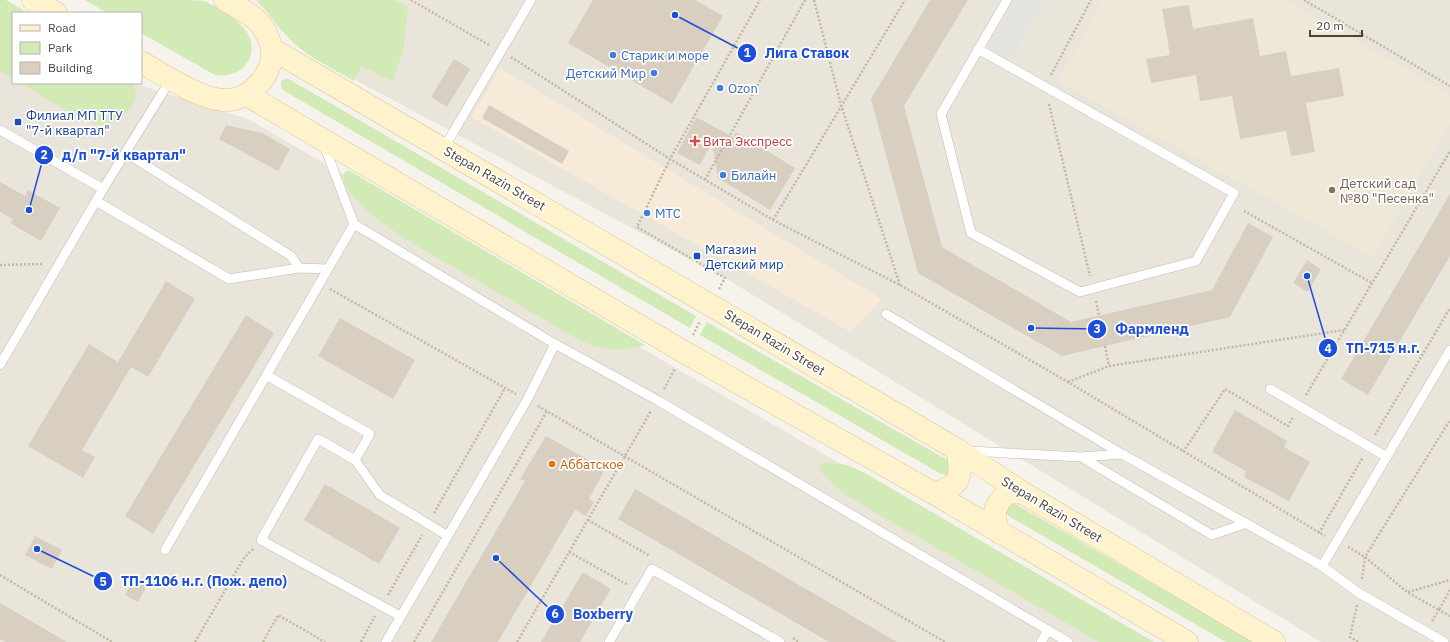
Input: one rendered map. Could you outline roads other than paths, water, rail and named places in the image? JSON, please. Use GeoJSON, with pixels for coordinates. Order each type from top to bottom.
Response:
{"type":"FeatureCollection","features":[{"type":"Feature","properties":{"kind":"main road"},"geometry":{"type":"LineString","coordinates":[[33,0],[54,12]]}},
{"type":"Feature","properties":{"kind":"main road"},"geometry":{"type":"LineString","coordinates":[[142,63],[207,97],[222,100],[236,100],[247,95],[258,85],[269,66],[272,49],[263,28],[246,12],[225,0]]}},
{"type":"Feature","properties":{"kind":"main road","name":"Stepan Razin Street"},"geometry":{"type":"LineString","coordinates":[[272,49],[444,148],[958,450],[1023,493],[1274,642]]}},
{"type":"Feature","properties":{"kind":"main road"},"geometry":{"type":"LineString","coordinates":[[247,95],[684,352],[935,494],[1187,642]]}},
{"type":"Feature","properties":{"kind":"main road"},"geometry":{"type":"LineString","coordinates":[[935,494],[954,486],[960,475],[958,450]]}},
{"type":"Feature","properties":{"kind":"main road"},"geometry":{"type":"LineString","coordinates":[[999,532],[994,520],[996,503],[1008,492],[1023,493]]}},
{"type":"Feature","properties":{"kind":"lane"},"geometry":{"type":"LineString","coordinates":[[444,148],[531,0]]}},
{"type":"Feature","properties":{"kind":"lane"},"geometry":{"type":"LineString","coordinates":[[978,49],[1234,193],[1196,261],[1080,292],[971,233],[941,114],[978,49],[1007,0]]}},
{"type":"Feature","properties":{"kind":"lane"},"geometry":{"type":"LineString","coordinates":[[0,365],[103,189],[171,79]]}},
{"type":"Feature","properties":{"kind":"lane"},"geometry":{"type":"LineString","coordinates":[[0,130],[103,189]]}},
{"type":"Feature","properties":{"kind":"lane"},"geometry":{"type":"LineString","coordinates":[[322,138],[354,224],[555,344],[657,400],[1068,642]]}},
{"type":"Feature","properties":{"kind":"lane"},"geometry":{"type":"LineString","coordinates":[[126,153],[291,256],[299,268]]}},
{"type":"Feature","properties":{"kind":"lane"},"geometry":{"type":"LineString","coordinates":[[96,201],[229,279],[299,268],[327,269]]}},
{"type":"Feature","properties":{"kind":"lane"},"geometry":{"type":"LineString","coordinates":[[165,550],[354,224]]}},
{"type":"Feature","properties":{"kind":"lane"},"geometry":{"type":"LineString","coordinates":[[886,314],[1122,454],[1244,524],[1322,566],[1359,592],[1444,642]]}},
{"type":"Feature","properties":{"kind":"lane"},"geometry":{"type":"LineString","coordinates":[[386,642],[527,400],[555,344]]}},
{"type":"Feature","properties":{"kind":"lane"},"geometry":{"type":"LineString","coordinates":[[1322,566],[1338,542],[1450,350]]}},
{"type":"Feature","properties":{"kind":"lane"},"geometry":{"type":"LineString","coordinates":[[266,375],[370,434],[355,460]]}},
{"type":"Feature","properties":{"kind":"lane"},"geometry":{"type":"LineString","coordinates":[[1270,389],[1387,458]]}},
{"type":"Feature","properties":{"kind":"lane"},"geometry":{"type":"LineString","coordinates":[[400,616],[261,540],[318,439],[355,460],[380,495],[448,536]]}},
{"type":"Feature","properties":{"kind":"lane"},"geometry":{"type":"LineString","coordinates":[[958,450],[1081,457],[1122,454]]}},
{"type":"Feature","properties":{"kind":"lane"},"geometry":{"type":"LineString","coordinates":[[1081,457],[1212,536],[1244,524]]}},
{"type":"Feature","properties":{"kind":"lane"},"geometry":{"type":"LineString","coordinates":[[609,642],[652,569],[780,642]]}},
{"type":"Feature","properties":{"kind":"lane"},"geometry":{"type":"LineString","coordinates":[[1041,642],[1048,630]]}},
{"type":"Feature","properties":{"kind":"place","name":"Лига Ставок"},"geometry":{"type":"Point","coordinates":[675,15]}},
{"type":"Feature","properties":{"kind":"place","name":"Старик и море"},"geometry":{"type":"Point","coordinates":[613,55]}},
{"type":"Feature","properties":{"kind":"place","name":"Детский Мир"},"geometry":{"type":"Point","coordinates":[654,73]}},
{"type":"Feature","properties":{"kind":"place","name":"Ozon"},"geometry":{"type":"Point","coordinates":[720,88]}},
{"type":"Feature","properties":{"kind":"place","name":"Филиал МП ТТУ \"7-й квартал\""},"geometry":{"type":"Point","coordinates":[18,122]}},
{"type":"Feature","properties":{"kind":"place","name":"Вита Экспресс"},"geometry":{"type":"Point","coordinates":[695,141]}},
{"type":"Feature","properties":{"kind":"place","name":"Билайн"},"geometry":{"type":"Point","coordinates":[723,175]}},
{"type":"Feature","properties":{"kind":"place","name":"Детский сад №80 \"Песенка\""},"geometry":{"type":"Point","coordinates":[1332,190]}},
{"type":"Feature","properties":{"kind":"place","name":"д/п \"7-й квартал\""},"geometry":{"type":"Point","coordinates":[29,210]}},
{"type":"Feature","properties":{"kind":"place","name":"МТС"},"geometry":{"type":"Point","coordinates":[647,213]}},
{"type":"Feature","properties":{"kind":"place","name":"Магазин Детский мир"},"geometry":{"type":"Point","coordinates":[697,256]}},
{"type":"Feature","properties":{"kind":"place","name":"ТП-715 н.г."},"geometry":{"type":"Point","coordinates":[1307,276]}},
{"type":"Feature","properties":{"kind":"place","name":"Фармленд"},"geometry":{"type":"Point","coordinates":[1031,328]}},
{"type":"Feature","properties":{"kind":"place","name":"Аббатское"},"geometry":{"type":"Point","coordinates":[552,464]}},
{"type":"Feature","properties":{"kind":"place","name":"ТП-1106 н.г. (Пож. депо)"},"geometry":{"type":"Point","coordinates":[37,549]}},
{"type":"Feature","properties":{"kind":"place","name":"Boxberry"},"geometry":{"type":"Point","coordinates":[496,558]}}]}
